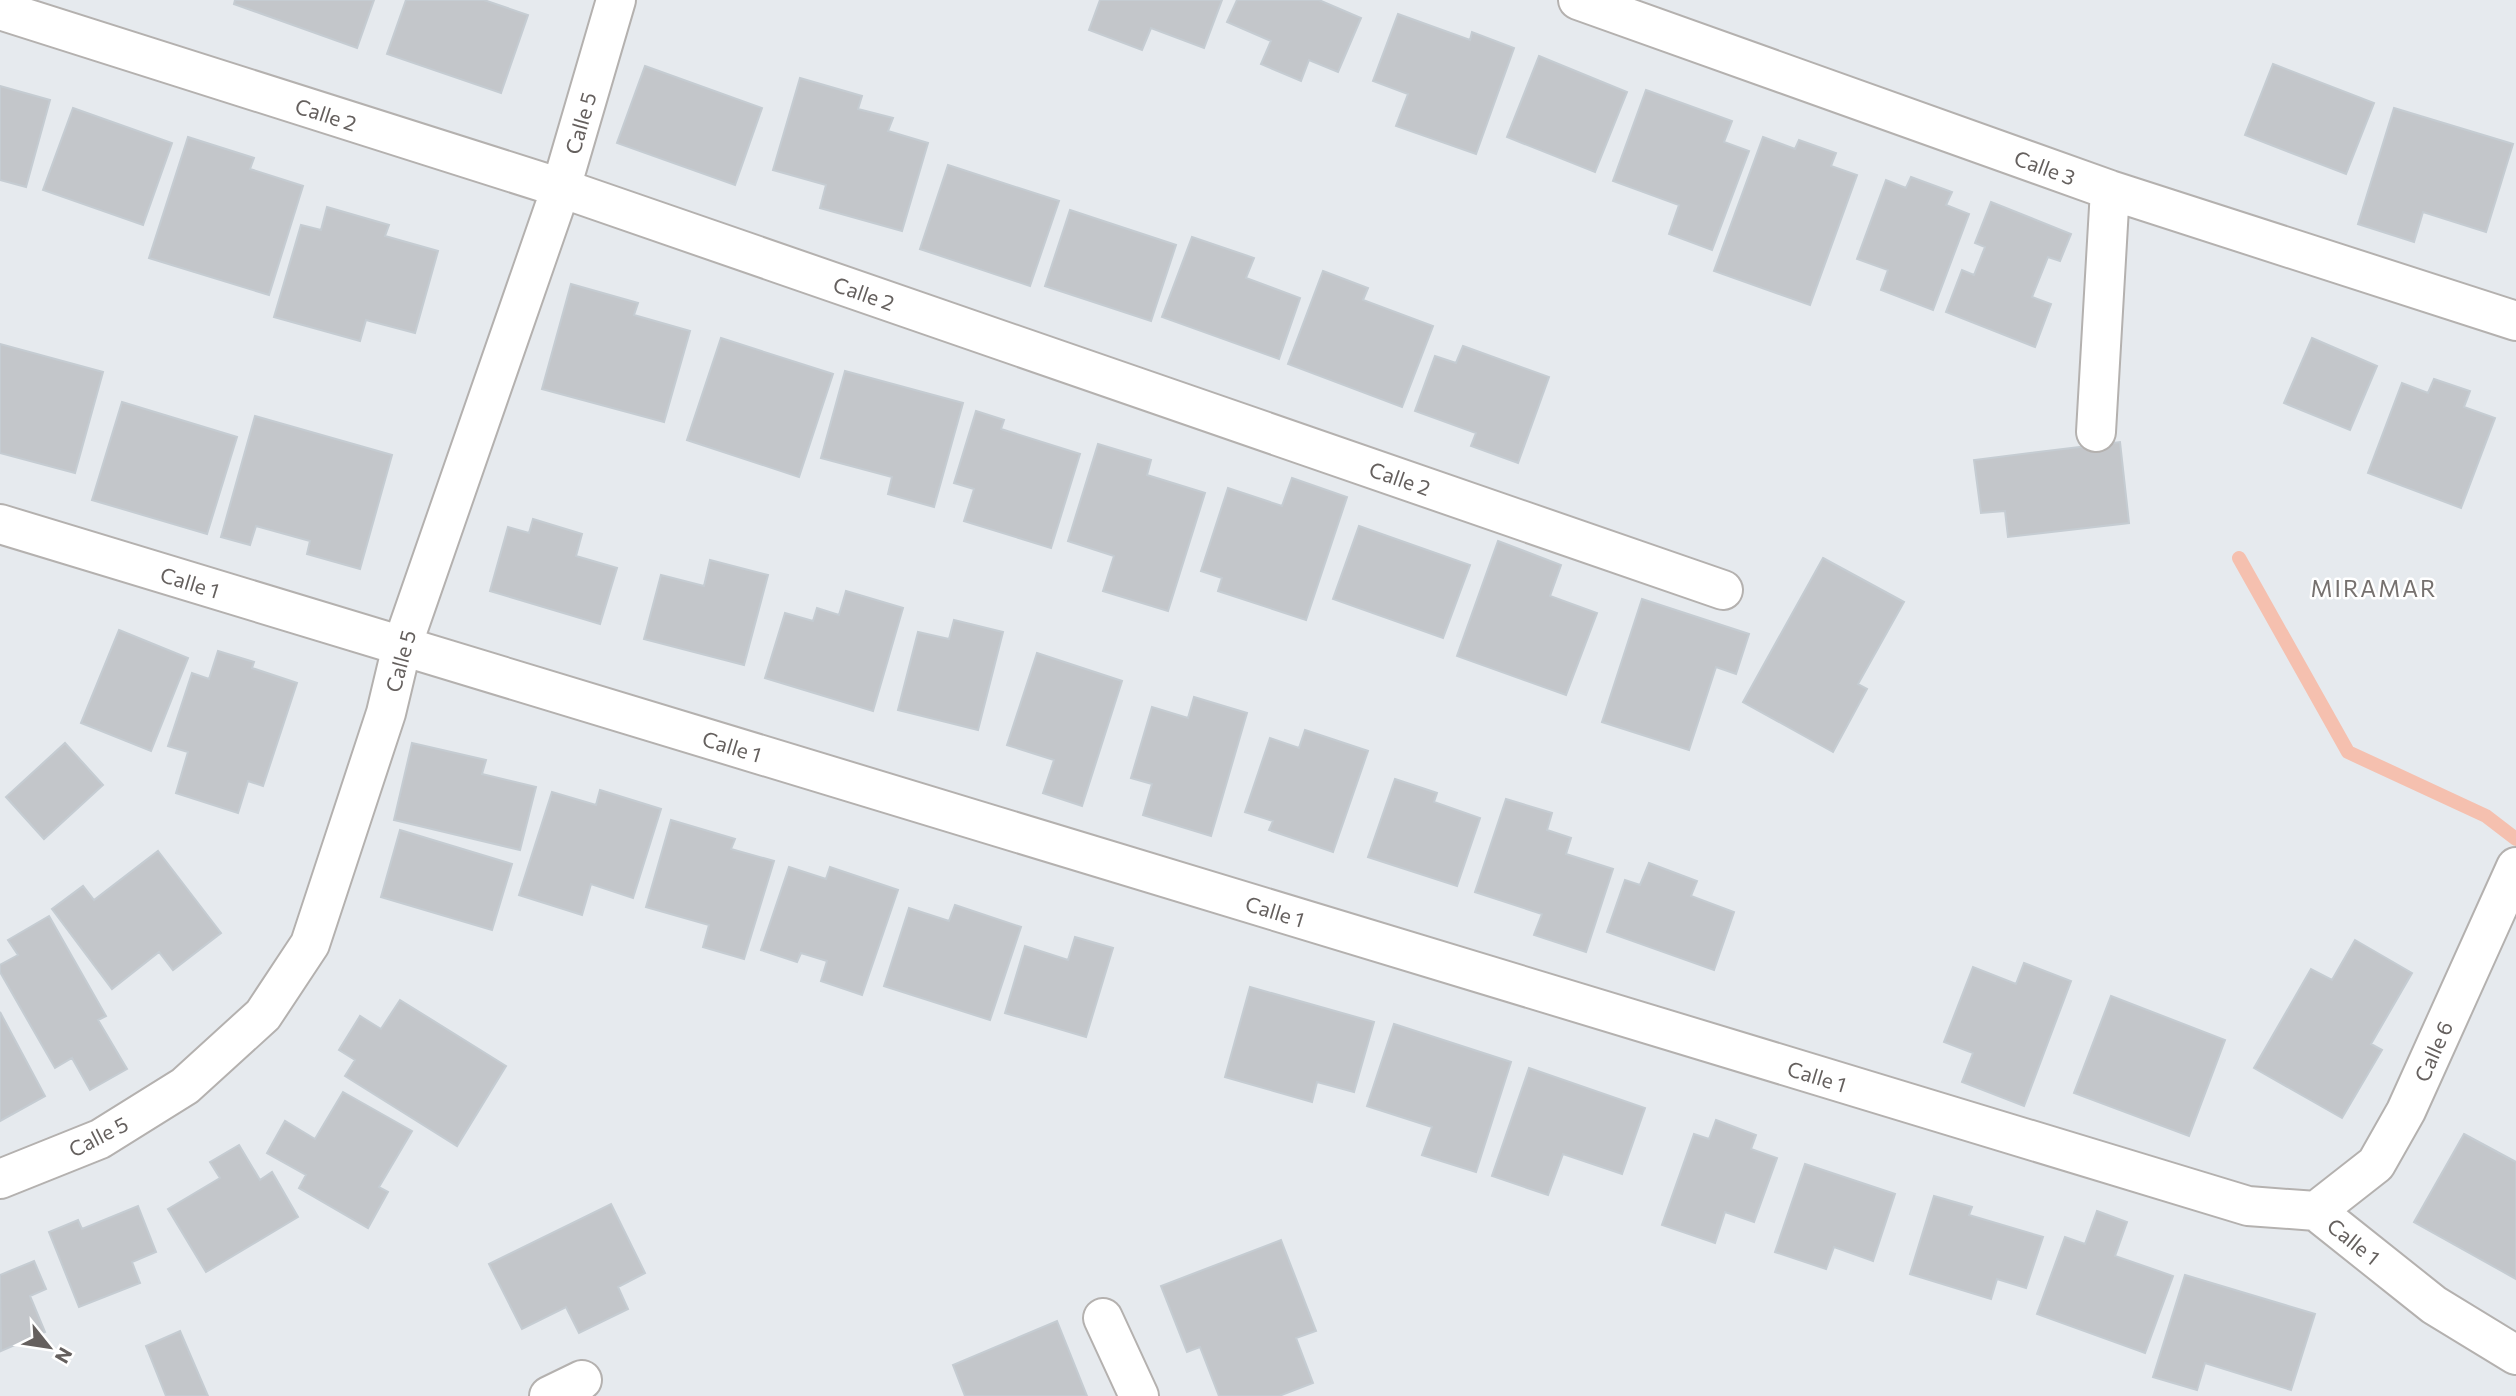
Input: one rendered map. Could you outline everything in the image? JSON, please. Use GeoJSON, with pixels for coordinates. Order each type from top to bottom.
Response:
{"type":"FeatureCollection","features":[{"type":"Feature","properties":{"kind":"street","name":"Calle 5"},"geometry":{"type":"LineString","coordinates":[[0,1179],[110,1132],[185,1086],[263,1016],[310,944],[386,713],[402,646],[561,188],[616,0]]}},
{"type":"Feature","properties":{"kind":"street","name":"Calle 3"},"geometry":{"type":"LineString","coordinates":[[1578,0],[2110,190],[2516,321]]}},
{"type":"Feature","properties":{"kind":"street","name":"Calle 2"},"geometry":{"type":"LineString","coordinates":[[0,10],[561,188],[1723,590]]}},
{"type":"Feature","properties":{"kind":"street"},"geometry":{"type":"LineString","coordinates":[[2096,432],[2110,190]]}},
{"type":"Feature","properties":{"kind":"street","name":"Calle 1"},"geometry":{"type":"LineString","coordinates":[[0,524],[2248,1206],[2316,1211],[2434,1305],[2516,1354]]}},
{"type":"Feature","properties":{"kind":"street","name":"Calle 6"},"geometry":{"type":"LineString","coordinates":[[2316,1211],[2376,1164],[2406,1111],[2516,867]]}},
{"type":"Feature","properties":{"kind":"street"},"geometry":{"type":"LineString","coordinates":[[1103,1318],[1139,1396]]}},
{"type":"Feature","properties":{"kind":"building"},"geometry":{"type":"Polygon","coordinates":[[[235,0],[374,0],[357,48],[234,4],[235,0]]]}},
{"type":"Feature","properties":{"kind":"building"},"geometry":{"type":"Polygon","coordinates":[[[406,0],[484,0],[528,15],[501,93],[387,54],[406,0]]]}},
{"type":"Feature","properties":{"kind":"building"},"geometry":{"type":"Polygon","coordinates":[[[1100,0],[1222,0],[1204,48],[1151,28],[1142,50],[1089,30],[1100,0]]]}},
{"type":"Feature","properties":{"kind":"building"},"geometry":{"type":"Polygon","coordinates":[[[1237,0],[1319,0],[1361,18],[1338,72],[1309,60],[1301,81],[1261,64],[1271,41],[1227,22],[1237,0]]]}},
{"type":"Feature","properties":{"kind":"building"},"geometry":{"type":"Polygon","coordinates":[[[1398,14],[1470,40],[1472,32],[1514,48],[1476,154],[1396,126],[1408,94],[1373,81],[1398,14]]]}},
{"type":"Feature","properties":{"kind":"building"},"geometry":{"type":"Polygon","coordinates":[[[1539,56],[1627,92],[1595,172],[1507,137],[1539,56]]]}},
{"type":"Feature","properties":{"kind":"building"},"geometry":{"type":"Polygon","coordinates":[[[2273,64],[2374,103],[2346,174],[2245,135],[2273,64]]]}},
{"type":"Feature","properties":{"kind":"building"},"geometry":{"type":"Polygon","coordinates":[[[645,66],[762,108],[735,185],[617,143],[645,66]]]}},
{"type":"Feature","properties":{"kind":"building"},"geometry":{"type":"Polygon","coordinates":[[[800,78],[862,96],[858,109],[893,118],[888,131],[928,143],[902,231],[820,208],[826,185],[773,170],[800,78]]]}},
{"type":"Feature","properties":{"kind":"building"},"geometry":{"type":"Polygon","coordinates":[[[0,86],[50,100],[26,187],[0,180],[0,86]]]}},
{"type":"Feature","properties":{"kind":"building"},"geometry":{"type":"Polygon","coordinates":[[[1646,90],[1732,121],[1724,142],[1749,151],[1712,250],[1669,234],[1679,205],[1613,181],[1646,90]]]}},
{"type":"Feature","properties":{"kind":"building"},"geometry":{"type":"Polygon","coordinates":[[[73,108],[172,143],[143,225],[43,190],[73,108]]]}},
{"type":"Feature","properties":{"kind":"building"},"geometry":{"type":"Polygon","coordinates":[[[2394,108],[2513,144],[2486,232],[2423,212],[2414,242],[2358,224],[2394,108]]]}},
{"type":"Feature","properties":{"kind":"building"},"geometry":{"type":"Polygon","coordinates":[[[188,137],[254,158],[250,169],[303,186],[269,295],[149,258],[188,137]]]}},
{"type":"Feature","properties":{"kind":"building"},"geometry":{"type":"Polygon","coordinates":[[[1763,137],[1795,149],[1799,140],[1836,153],[1831,166],[1857,175],[1810,305],[1714,271],[1763,137]]]}},
{"type":"Feature","properties":{"kind":"building"},"geometry":{"type":"Polygon","coordinates":[[[948,165],[1059,201],[1030,286],[920,249],[948,165]]]}},
{"type":"Feature","properties":{"kind":"building"},"geometry":{"type":"Polygon","coordinates":[[[1911,177],[1952,192],[1946,205],[1969,214],[1933,310],[1881,290],[1888,270],[1857,259],[1886,180],[1906,188],[1911,177]]]}},
{"type":"Feature","properties":{"kind":"building"},"geometry":{"type":"Polygon","coordinates":[[[1991,202],[2071,234],[2060,261],[2048,257],[2032,297],[2051,304],[2035,347],[1946,312],[1962,270],[1974,275],[1985,247],[1975,243],[1991,202]]]}},
{"type":"Feature","properties":{"kind":"building"},"geometry":{"type":"Polygon","coordinates":[[[327,207],[389,225],[385,236],[438,251],[415,333],[366,320],[360,341],[274,317],[301,225],[321,230],[327,207]]]}},
{"type":"Feature","properties":{"kind":"building"},"geometry":{"type":"Polygon","coordinates":[[[1070,210],[1176,245],[1151,321],[1045,286],[1070,210]]]}},
{"type":"Feature","properties":{"kind":"building"},"geometry":{"type":"Polygon","coordinates":[[[1192,237],[1254,258],[1246,278],[1300,298],[1279,359],[1162,317],[1192,237]]]}},
{"type":"Feature","properties":{"kind":"building"},"geometry":{"type":"Polygon","coordinates":[[[1323,271],[1368,288],[1363,300],[1433,326],[1402,407],[1288,364],[1323,271]]]}},
{"type":"Feature","properties":{"kind":"building"},"geometry":{"type":"Polygon","coordinates":[[[571,284],[638,303],[634,315],[690,331],[664,422],[542,389],[571,284]]]}},
{"type":"Feature","properties":{"kind":"building"},"geometry":{"type":"Polygon","coordinates":[[[721,338],[833,374],[799,477],[687,440],[721,338]]]}},
{"type":"Feature","properties":{"kind":"building"},"geometry":{"type":"Polygon","coordinates":[[[2312,338],[2377,366],[2350,430],[2284,403],[2312,338]]]}},
{"type":"Feature","properties":{"kind":"building"},"geometry":{"type":"Polygon","coordinates":[[[0,344],[103,372],[75,473],[0,453],[0,344]]]}},
{"type":"Feature","properties":{"kind":"building"},"geometry":{"type":"Polygon","coordinates":[[[1463,346],[1549,377],[1518,463],[1471,446],[1476,433],[1415,411],[1435,356],[1456,363],[1463,346]]]}},
{"type":"Feature","properties":{"kind":"building"},"geometry":{"type":"Polygon","coordinates":[[[845,371],[963,403],[934,507],[888,494],[892,477],[821,458],[845,371]]]}},
{"type":"Feature","properties":{"kind":"building"},"geometry":{"type":"Polygon","coordinates":[[[2434,379],[2470,391],[2464,407],[2495,418],[2461,508],[2368,473],[2402,383],[2428,393],[2434,379]]]}},
{"type":"Feature","properties":{"kind":"building"},"geometry":{"type":"Polygon","coordinates":[[[122,402],[237,437],[207,534],[92,500],[122,402]]]}},
{"type":"Feature","properties":{"kind":"building"},"geometry":{"type":"Polygon","coordinates":[[[976,411],[1004,420],[1001,429],[1080,454],[1051,548],[964,521],[974,489],[954,483],[976,411]]]}},
{"type":"Feature","properties":{"kind":"building"},"geometry":{"type":"Polygon","coordinates":[[[255,416],[392,455],[360,569],[307,554],[310,541],[256,526],[250,545],[221,537],[255,416]]]}},
{"type":"Feature","properties":{"kind":"building"},"geometry":{"type":"Polygon","coordinates":[[[2120,442],[2129,523],[2008,537],[2005,511],[1981,513],[1974,460],[2120,442]]]}},
{"type":"Feature","properties":{"kind":"building"},"geometry":{"type":"Polygon","coordinates":[[[1098,444],[1151,460],[1147,475],[1205,493],[1168,611],[1103,591],[1114,556],[1068,541],[1098,444]]]}},
{"type":"Feature","properties":{"kind":"building"},"geometry":{"type":"Polygon","coordinates":[[[1292,478],[1347,497],[1306,620],[1218,591],[1222,578],[1201,571],[1228,488],[1282,506],[1292,478]]]}},
{"type":"Feature","properties":{"kind":"building"},"geometry":{"type":"Polygon","coordinates":[[[533,519],[582,534],[576,556],[617,568],[600,624],[490,591],[508,527],[529,533],[533,519]]]}},
{"type":"Feature","properties":{"kind":"building"},"geometry":{"type":"Polygon","coordinates":[[[1359,526],[1470,565],[1443,638],[1333,599],[1359,526]]]}},
{"type":"Feature","properties":{"kind":"building"},"geometry":{"type":"Polygon","coordinates":[[[1498,541],[1561,565],[1550,596],[1597,613],[1566,695],[1457,656],[1498,541]]]}},
{"type":"Feature","properties":{"kind":"building"},"geometry":{"type":"Polygon","coordinates":[[[1823,558],[1904,602],[1858,684],[1867,689],[1833,752],[1743,702],[1823,558]]]}},
{"type":"Feature","properties":{"kind":"building"},"geometry":{"type":"Polygon","coordinates":[[[710,560],[768,575],[744,665],[644,639],[661,575],[704,586],[710,560]]]}},
{"type":"Feature","properties":{"kind":"building"},"geometry":{"type":"Polygon","coordinates":[[[846,591],[903,608],[873,711],[765,678],[785,613],[813,621],[817,608],[839,615],[846,591]]]}},
{"type":"Feature","properties":{"kind":"building"},"geometry":{"type":"Polygon","coordinates":[[[1642,599],[1749,634],[1736,674],[1716,667],[1689,750],[1602,722],[1642,599]]]}},
{"type":"Feature","properties":{"kind":"building"},"geometry":{"type":"Polygon","coordinates":[[[954,620],[1003,632],[978,730],[898,710],[918,632],[949,639],[954,620]]]}},
{"type":"Feature","properties":{"kind":"building"},"geometry":{"type":"Polygon","coordinates":[[[119,630],[188,658],[151,751],[81,723],[119,630]]]}},
{"type":"Feature","properties":{"kind":"building"},"geometry":{"type":"Polygon","coordinates":[[[218,651],[254,662],[252,668],[297,683],[263,786],[248,781],[238,813],[176,793],[188,752],[168,746],[192,673],[209,679],[218,651]]]}},
{"type":"Feature","properties":{"kind":"building"},"geometry":{"type":"Polygon","coordinates":[[[1037,653],[1122,681],[1082,806],[1043,793],[1054,760],[1007,745],[1037,653]]]}},
{"type":"Feature","properties":{"kind":"building"},"geometry":{"type":"Polygon","coordinates":[[[1194,697],[1247,713],[1211,836],[1143,815],[1152,784],[1131,778],[1152,707],[1188,718],[1194,697]]]}},
{"type":"Feature","properties":{"kind":"building"},"geometry":{"type":"Polygon","coordinates":[[[1305,730],[1368,751],[1333,852],[1269,830],[1273,821],[1245,812],[1270,738],[1299,748],[1305,730]]]}},
{"type":"Feature","properties":{"kind":"building"},"geometry":{"type":"Polygon","coordinates":[[[65,743],[103,785],[44,839],[6,797],[65,743]]]}},
{"type":"Feature","properties":{"kind":"building"},"geometry":{"type":"Polygon","coordinates":[[[412,743],[486,760],[482,774],[536,787],[520,850],[394,820],[412,743]]]}},
{"type":"Feature","properties":{"kind":"building"},"geometry":{"type":"Polygon","coordinates":[[[1395,779],[1437,793],[1434,802],[1480,818],[1457,886],[1368,857],[1395,779]]]}},
{"type":"Feature","properties":{"kind":"building"},"geometry":{"type":"Polygon","coordinates":[[[600,790],[661,809],[633,898],[591,884],[582,915],[519,895],[552,792],[596,805],[600,790]]]}},
{"type":"Feature","properties":{"kind":"building"},"geometry":{"type":"Polygon","coordinates":[[[1506,799],[1552,813],[1547,830],[1571,838],[1566,854],[1613,869],[1586,952],[1534,935],[1542,914],[1475,892],[1506,799]]]}},
{"type":"Feature","properties":{"kind":"building"},"geometry":{"type":"Polygon","coordinates":[[[671,820],[735,839],[731,849],[774,861],[744,959],[703,947],[709,925],[646,907],[671,820]]]}},
{"type":"Feature","properties":{"kind":"building"},"geometry":{"type":"Polygon","coordinates":[[[400,830],[512,864],[492,930],[381,897],[400,830]]]}},
{"type":"Feature","properties":{"kind":"building"},"geometry":{"type":"Polygon","coordinates":[[[158,851],[221,933],[173,970],[159,952],[112,989],[52,909],[83,886],[94,900],[158,851]]]}},
{"type":"Feature","properties":{"kind":"building"},"geometry":{"type":"Polygon","coordinates":[[[1649,863],[1697,881],[1691,896],[1734,912],[1714,970],[1607,932],[1625,880],[1640,885],[1649,863]]]}},
{"type":"Feature","properties":{"kind":"building"},"geometry":{"type":"Polygon","coordinates":[[[789,867],[826,879],[830,867],[898,890],[862,995],[821,981],[827,961],[801,953],[797,962],[761,950],[789,867]]]}},
{"type":"Feature","properties":{"kind":"building"},"geometry":{"type":"Polygon","coordinates":[[[955,905],[1021,927],[990,1020],[884,986],[909,908],[949,921],[955,905]]]}},
{"type":"Feature","properties":{"kind":"building"},"geometry":{"type":"Polygon","coordinates":[[[49,916],[106,1016],[98,1020],[127,1069],[90,1090],[72,1058],[55,1068],[0,972],[0,965],[18,955],[8,940],[49,916]]]}},
{"type":"Feature","properties":{"kind":"building"},"geometry":{"type":"Polygon","coordinates":[[[1075,937],[1113,948],[1086,1037],[1005,1013],[1025,946],[1068,960],[1075,937]]]}},
{"type":"Feature","properties":{"kind":"building"},"geometry":{"type":"Polygon","coordinates":[[[2355,940],[2412,973],[2371,1044],[2382,1050],[2342,1118],[2254,1068],[2311,969],[2332,980],[2355,940]]]}},
{"type":"Feature","properties":{"kind":"building"},"geometry":{"type":"Polygon","coordinates":[[[2024,963],[2071,981],[2024,1106],[1962,1082],[1973,1053],[1944,1042],[1973,967],[2016,984],[2024,963]]]}},
{"type":"Feature","properties":{"kind":"building"},"geometry":{"type":"Polygon","coordinates":[[[1250,987],[1374,1022],[1354,1092],[1317,1082],[1312,1102],[1225,1077],[1250,987]]]}},
{"type":"Feature","properties":{"kind":"building"},"geometry":{"type":"Polygon","coordinates":[[[2111,996],[2225,1040],[2189,1136],[2074,1093],[2111,996]]]}},
{"type":"Feature","properties":{"kind":"building"},"geometry":{"type":"Polygon","coordinates":[[[400,1000],[506,1066],[457,1146],[345,1076],[355,1060],[339,1050],[360,1016],[381,1029],[400,1000]]]}},
{"type":"Feature","properties":{"kind":"building"},"geometry":{"type":"Polygon","coordinates":[[[0,1012],[45,1096],[0,1121],[0,1012]]]}},
{"type":"Feature","properties":{"kind":"building"},"geometry":{"type":"Polygon","coordinates":[[[1394,1024],[1511,1062],[1476,1172],[1422,1155],[1432,1127],[1367,1106],[1394,1024]]]}},
{"type":"Feature","properties":{"kind":"building"},"geometry":{"type":"Polygon","coordinates":[[[1529,1068],[1645,1108],[1622,1174],[1563,1154],[1548,1195],[1492,1176],[1529,1068]]]}},
{"type":"Feature","properties":{"kind":"building"},"geometry":{"type":"Polygon","coordinates":[[[343,1092],[412,1131],[379,1187],[388,1192],[368,1228],[299,1188],[306,1175],[267,1153],[285,1121],[315,1139],[343,1092]]]}},
{"type":"Feature","properties":{"kind":"building"},"geometry":{"type":"Polygon","coordinates":[[[1716,1120],[1756,1135],[1751,1149],[1777,1158],[1754,1222],[1725,1212],[1715,1243],[1662,1225],[1694,1134],[1709,1139],[1716,1120]]]}},
{"type":"Feature","properties":{"kind":"building"},"geometry":{"type":"Polygon","coordinates":[[[2464,1134],[2516,1162],[2516,1279],[2414,1222],[2464,1134]]]}},
{"type":"Feature","properties":{"kind":"building"},"geometry":{"type":"Polygon","coordinates":[[[239,1145],[260,1180],[272,1172],[298,1217],[206,1272],[168,1209],[220,1178],[210,1162],[239,1145]]]}},
{"type":"Feature","properties":{"kind":"building"},"geometry":{"type":"Polygon","coordinates":[[[1805,1164],[1895,1194],[1873,1261],[1834,1247],[1826,1269],[1775,1252],[1805,1164]]]}},
{"type":"Feature","properties":{"kind":"building"},"geometry":{"type":"Polygon","coordinates":[[[1934,1196],[1972,1207],[1969,1215],[2043,1237],[2026,1288],[1997,1279],[1991,1299],[1910,1274],[1934,1196]]]}},
{"type":"Feature","properties":{"kind":"building"},"geometry":{"type":"Polygon","coordinates":[[[611,1204],[645,1273],[618,1287],[628,1309],[579,1333],[566,1307],[522,1329],[489,1264],[611,1204]]]}},
{"type":"Feature","properties":{"kind":"building"},"geometry":{"type":"Polygon","coordinates":[[[138,1206],[156,1252],[132,1262],[140,1283],[79,1307],[49,1232],[78,1220],[82,1229],[138,1206]]]}},
{"type":"Feature","properties":{"kind":"building"},"geometry":{"type":"Polygon","coordinates":[[[2097,1211],[2127,1222],[2115,1256],[2173,1276],[2145,1353],[2037,1314],[2065,1237],[2085,1244],[2097,1211]]]}},
{"type":"Feature","properties":{"kind":"building"},"geometry":{"type":"Polygon","coordinates":[[[1281,1240],[1316,1331],[1296,1338],[1313,1383],[1279,1396],[1219,1396],[1200,1347],[1187,1352],[1161,1286],[1281,1240]]]}},
{"type":"Feature","properties":{"kind":"building"},"geometry":{"type":"Polygon","coordinates":[[[34,1261],[46,1289],[30,1296],[45,1332],[1,1351],[0,1275],[34,1261]]]}},
{"type":"Feature","properties":{"kind":"building"},"geometry":{"type":"Polygon","coordinates":[[[2185,1275],[2315,1314],[2291,1390],[2205,1363],[2197,1390],[2153,1377],[2185,1275]]]}},
{"type":"Feature","properties":{"kind":"building"},"geometry":{"type":"Polygon","coordinates":[[[1057,1321],[1087,1396],[965,1396],[953,1365],[1057,1321]]]}},
{"type":"Feature","properties":{"kind":"building"},"geometry":{"type":"Polygon","coordinates":[[[180,1331],[208,1396],[166,1396],[146,1346],[180,1331]]]}},
{"type":"Feature","properties":{"kind":"waterway"},"geometry":{"type":"LineString","coordinates":[[2239,558],[2348,752],[2486,816],[2516,839]]}},
{"type":"Feature","properties":{"kind":"district","name":"MIRAMAR"},"geometry":{"type":"Point","coordinates":[2374,588]}}]}
